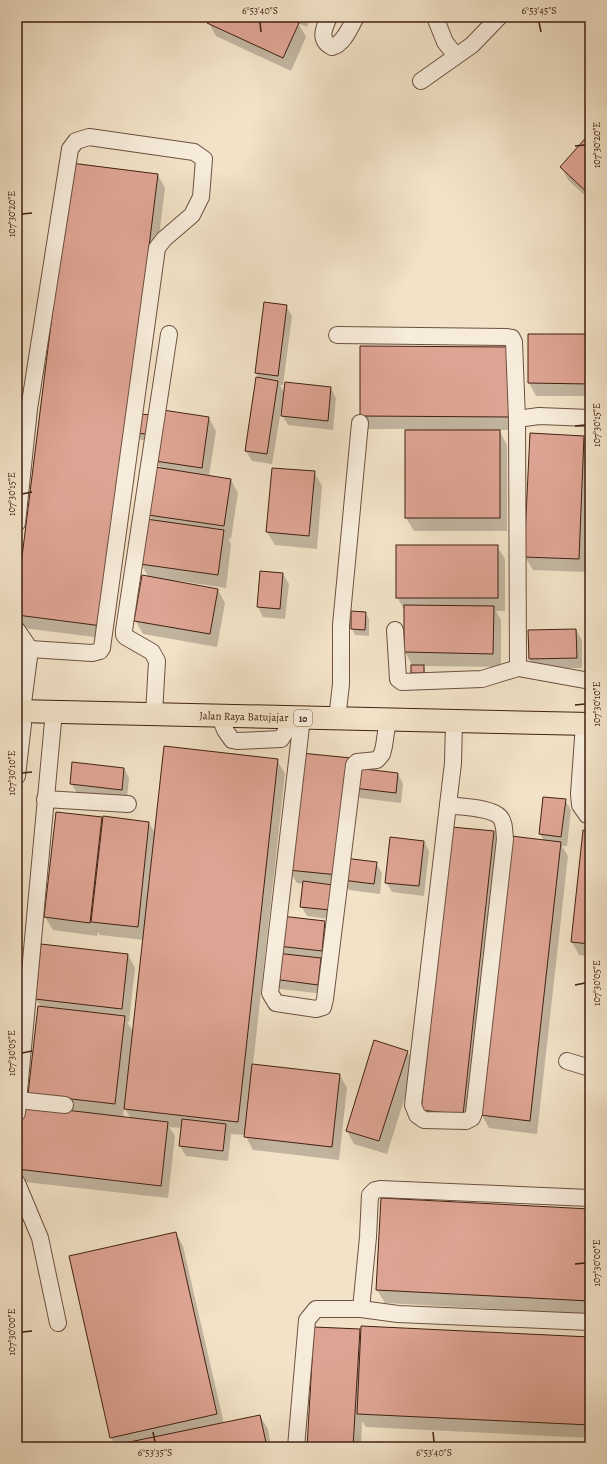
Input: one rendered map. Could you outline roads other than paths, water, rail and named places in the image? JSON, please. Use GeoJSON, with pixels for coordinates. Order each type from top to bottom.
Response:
{"type":"FeatureCollection","features":[{"type":"Feature","properties":{"kind":"highway","name":"Jalan Raya Batujajar"},"geometry":{"type":"LineString","coordinates":[[20,711],[587,724]]}},
{"type":"Feature","properties":{"kind":"lane"},"geometry":{"type":"LineString","coordinates":[[330,17],[322,35],[323,40],[332,47],[337,46],[342,40],[356,17]]}},
{"type":"Feature","properties":{"kind":"lane"},"geometry":{"type":"LineString","coordinates":[[435,17],[444,42],[456,56]]}},
{"type":"Feature","properties":{"kind":"lane"},"geometry":{"type":"LineString","coordinates":[[421,81],[472,45],[499,17]]}},
{"type":"Feature","properties":{"kind":"lane"},"geometry":{"type":"LineString","coordinates":[[17,523],[29,409],[70,149],[76,140],[89,137],[194,152],[204,159],[201,197],[192,215],[164,239],[157,248],[102,648],[100,651],[88,653],[30,649]]}},
{"type":"Feature","properties":{"kind":"lane"},"geometry":{"type":"LineString","coordinates":[[154,714],[157,661],[152,652],[126,637],[124,635],[124,630],[169,334]]}},
{"type":"Feature","properties":{"kind":"lane"},"geometry":{"type":"LineString","coordinates":[[337,335],[512,338],[514,342],[517,418],[518,668]]}},
{"type":"Feature","properties":{"kind":"lane"},"geometry":{"type":"LineString","coordinates":[[517,418],[539,416],[590,418]]}},
{"type":"Feature","properties":{"kind":"lane"},"geometry":{"type":"LineString","coordinates":[[337,719],[341,684],[340,624],[360,423]]}},
{"type":"Feature","properties":{"kind":"lane"},"geometry":{"type":"LineString","coordinates":[[17,630],[30,649],[20,711],[23,724],[17,776]]}},
{"type":"Feature","properties":{"kind":"lane"},"geometry":{"type":"LineString","coordinates":[[395,630],[398,679],[402,682],[482,679],[518,668],[590,681]]}},
{"type":"Feature","properties":{"kind":"lane"},"geometry":{"type":"LineString","coordinates":[[54,711],[18,1106],[65,1104]]}},
{"type":"Feature","properties":{"kind":"lane"},"geometry":{"type":"LineString","coordinates":[[295,718],[270,989],[271,997],[276,1003],[316,1009],[323,1007],[325,999],[354,764],[357,762],[377,760],[382,754],[388,719]]}},
{"type":"Feature","properties":{"kind":"lane"},"geometry":{"type":"LineString","coordinates":[[448,805],[486,810],[495,814],[500,818],[504,825],[505,839],[474,1113],[472,1118],[466,1121],[424,1120],[417,1115],[413,1106],[448,805],[453,763],[454,722]]}},
{"type":"Feature","properties":{"kind":"lane"},"geometry":{"type":"LineString","coordinates":[[587,724],[580,805],[587,815],[590,816]]}},
{"type":"Feature","properties":{"kind":"lane"},"geometry":{"type":"LineString","coordinates":[[45,798],[128,804]]}},
{"type":"Feature","properties":{"kind":"lane"},"geometry":{"type":"LineString","coordinates":[[567,1061],[590,1068]]}},
{"type":"Feature","properties":{"kind":"lane"},"geometry":{"type":"LineString","coordinates":[[17,1184],[40,1238],[58,1323]]}},
{"type":"Feature","properties":{"kind":"lane"},"geometry":{"type":"LineString","coordinates":[[361,1309],[368,1237],[370,1195],[375,1190],[590,1198]]}},
{"type":"Feature","properties":{"kind":"lane"},"geometry":{"type":"LineString","coordinates":[[296,1447],[307,1320],[316,1309],[361,1309],[398,1314],[590,1322]]}}]}
